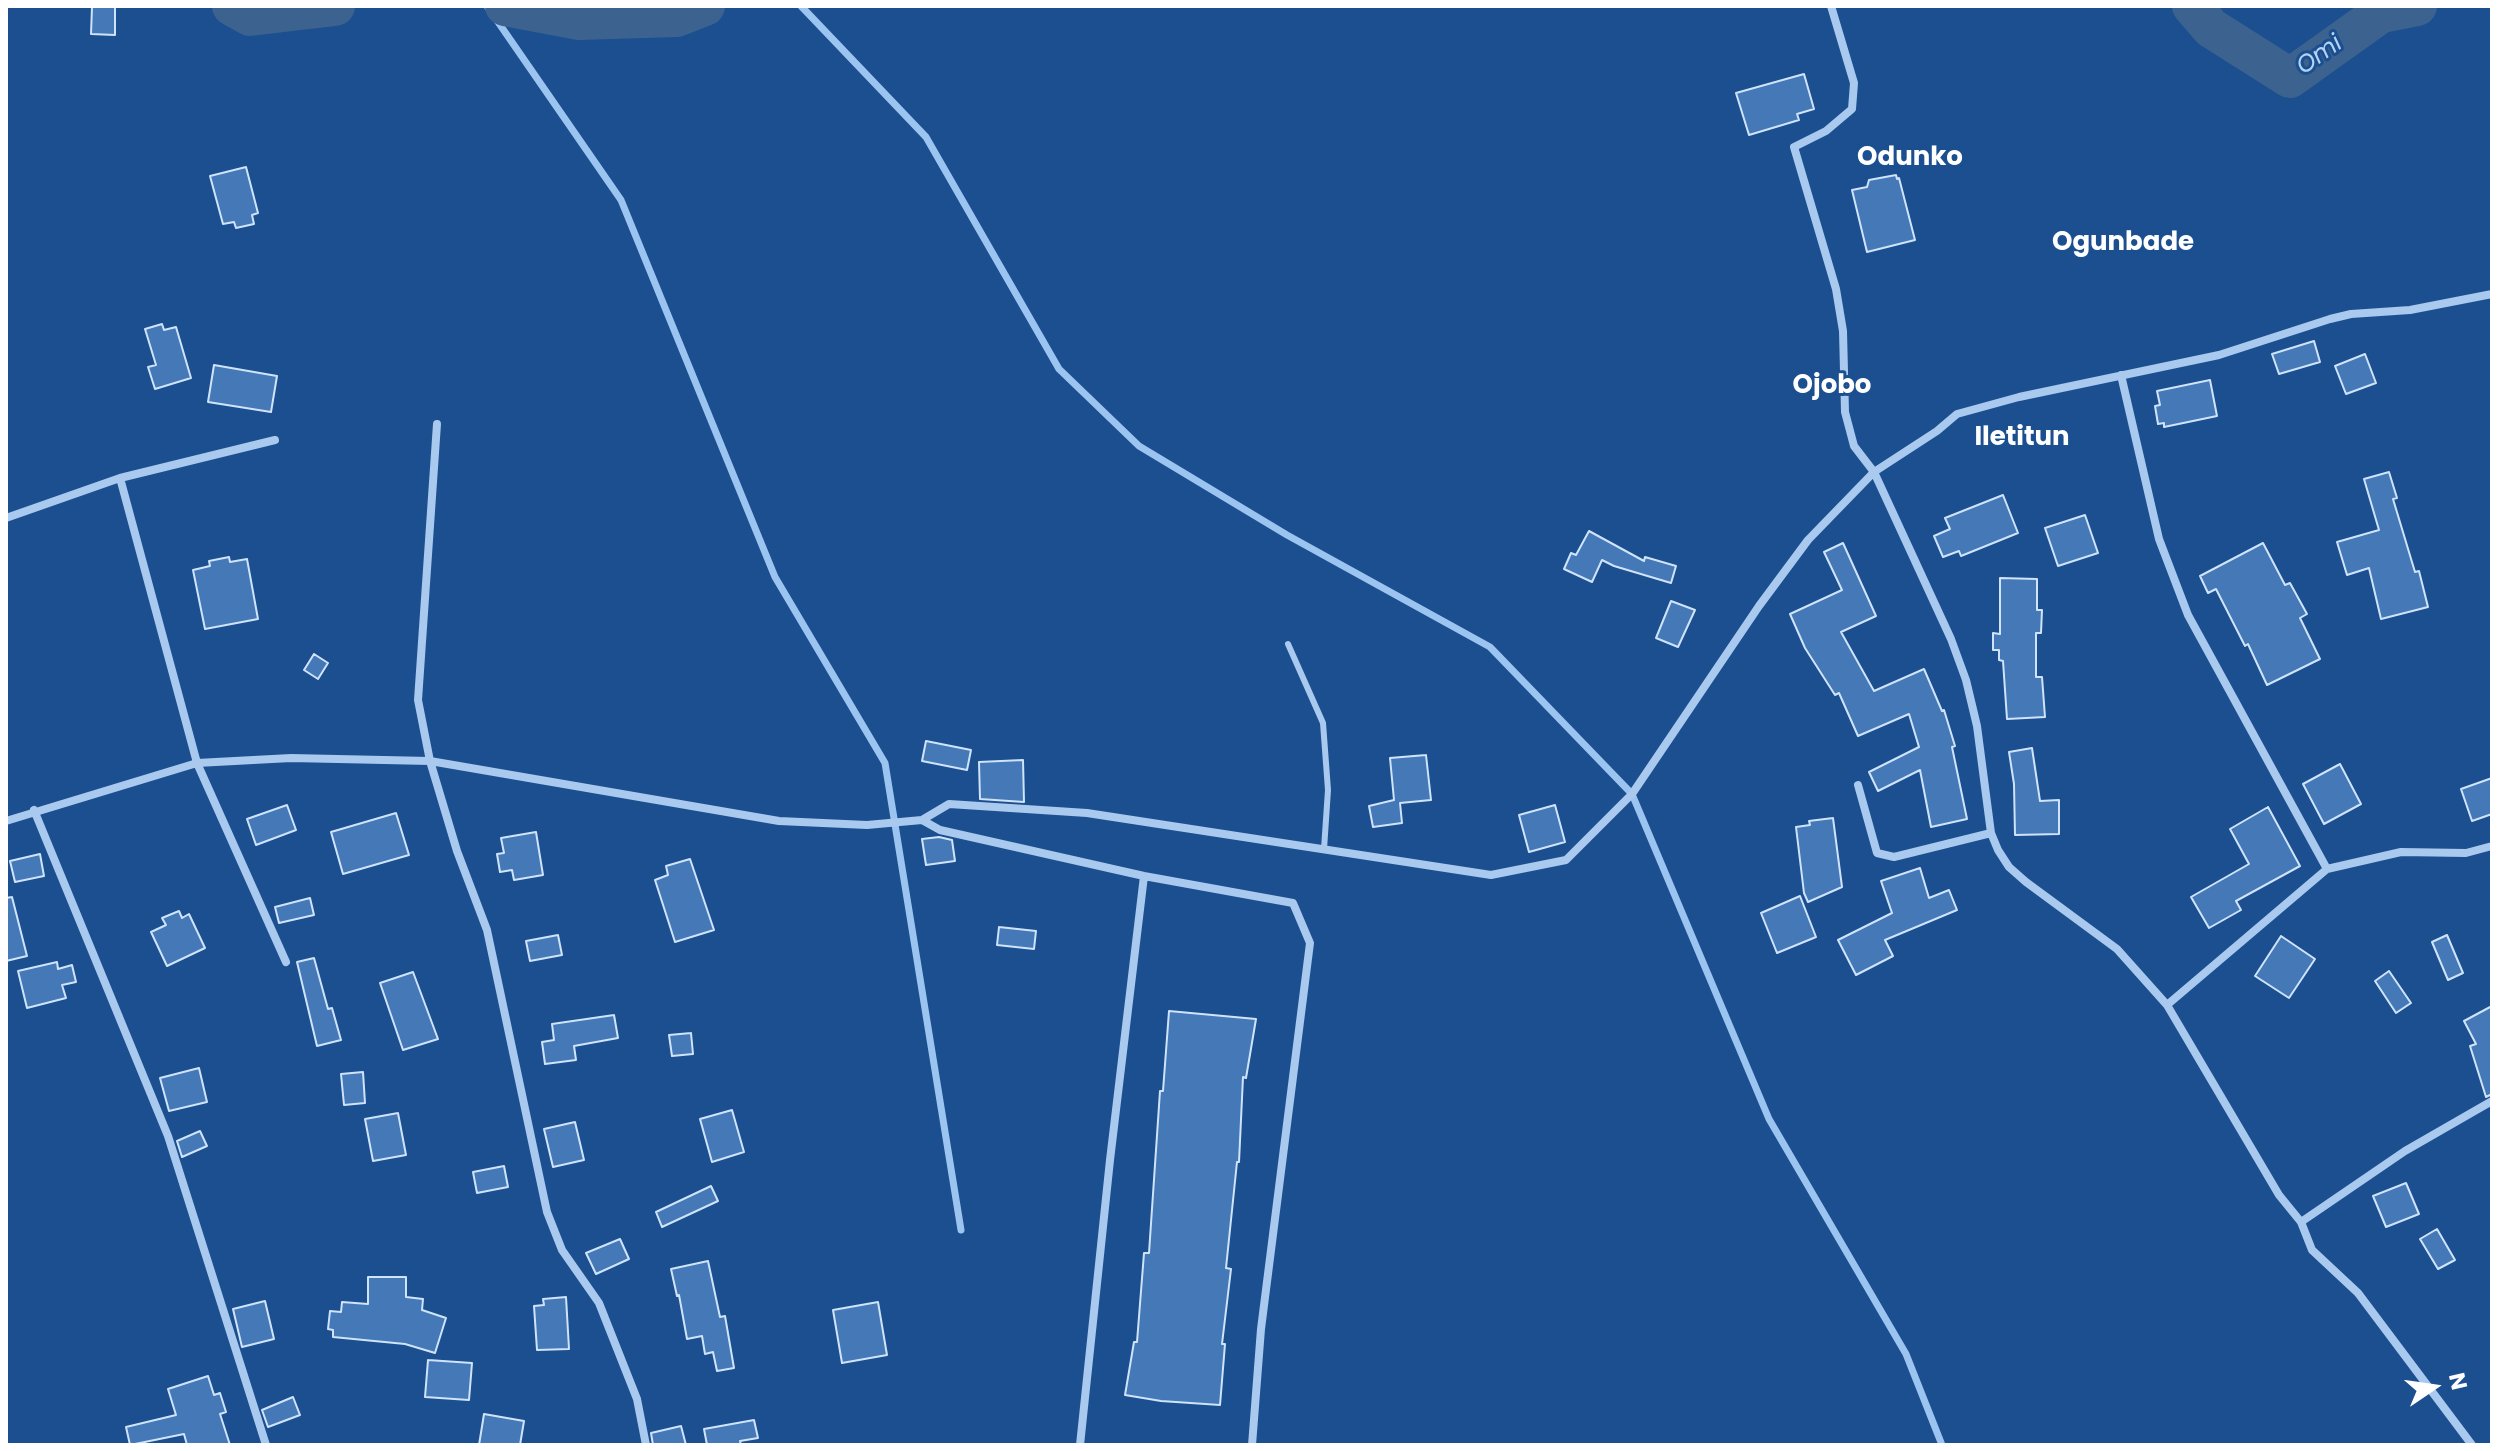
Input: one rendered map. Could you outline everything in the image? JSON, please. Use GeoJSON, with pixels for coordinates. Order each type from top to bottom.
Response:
{"type":"FeatureCollection","features":[{"type":"Feature","properties":{"kind":"street"},"geometry":{"type":"LineString","coordinates":[[1831,6],[1854,83],[1852,109],[1826,131],[1794,147],[1836,289],[1843,331],[1848,424],[1854,446],[1874,472],[1951,639],[1966,680],[1977,726],[1991,833],[2009,867],[2117,949],[2167,1005],[2279,1195],[2301,1222],[2312,1250],[2358,1293],[2472,1445]]}},
{"type":"Feature","properties":{"kind":"street"},"geometry":{"type":"LineString","coordinates":[[6,821],[197,763],[291,758],[430,761],[779,821],[867,825],[901,823],[922,820],[949,804],[984,805],[1087,813],[1491,875],[1566,860],[1632,794],[1759,606],[1808,540],[1874,472],[1937,431],[1957,414],[2219,355],[2351,314],[2410,310],[2492,294]]}},
{"type":"Feature","properties":{"kind":"street"},"geometry":{"type":"LineString","coordinates":[[2121,375],[2156,527],[2188,615],[2327,869]]}},
{"type":"Feature","properties":{"kind":"street"},"geometry":{"type":"LineString","coordinates":[[437,424],[418,700],[430,761],[457,851],[487,930],[547,1212],[562,1250],[599,1303],[637,1399],[646,1445]]}},
{"type":"Feature","properties":{"kind":"street"},"geometry":{"type":"LineString","coordinates":[[6,518],[120,478],[275,440]]}},
{"type":"Feature","properties":{"kind":"street"},"geometry":{"type":"LineString","coordinates":[[120,478],[197,763],[286,962]]}},
{"type":"Feature","properties":{"kind":"street"},"geometry":{"type":"LineString","coordinates":[[1858,785],[1877,853],[1894,857],[1991,833]]}},
{"type":"Feature","properties":{"kind":"street"},"geometry":{"type":"LineString","coordinates":[[34,810],[168,1136],[266,1445]]}},
{"type":"Feature","properties":{"kind":"street"},"geometry":{"type":"LineString","coordinates":[[922,820],[940,830],[1144,876],[1293,903],[1310,943],[1261,1329],[1252,1445]]}},
{"type":"Feature","properties":{"kind":"street"},"geometry":{"type":"LineString","coordinates":[[2167,1005],[2327,869],[2401,852],[2466,853],[2492,846]]}},
{"type":"Feature","properties":{"kind":"street"},"geometry":{"type":"LineString","coordinates":[[1080,1445],[1144,876]]}},
{"type":"Feature","properties":{"kind":"street"},"geometry":{"type":"LineString","coordinates":[[2301,1222],[2405,1151],[2492,1101]]}},
{"type":"Feature","properties":{"kind":"lane"},"geometry":{"type":"LineString","coordinates":[[1288,644],[1323,723],[1328,790],[1324,849]]}},
{"type":"Feature","properties":{"kind":"building"},"geometry":{"type":"Polygon","coordinates":[[[92,7],[115,7],[115,35],[91,34],[92,7]]]}},
{"type":"Feature","properties":{"kind":"building"},"geometry":{"type":"Polygon","coordinates":[[[1804,74],[1814,109],[1797,114],[1799,120],[1749,135],[1736,93],[1804,74]]]}},
{"type":"Feature","properties":{"kind":"building"},"geometry":{"type":"Polygon","coordinates":[[[246,167],[258,213],[252,215],[254,224],[236,228],[234,222],[223,224],[210,176],[246,167]]]}},
{"type":"Feature","properties":{"kind":"building"},"geometry":{"type":"Polygon","coordinates":[[[1896,175],[1915,240],[1867,252],[1852,190],[1867,187],[1869,180],[1896,175]]]}},
{"type":"Feature","properties":{"kind":"building"},"geometry":{"type":"Polygon","coordinates":[[[162,324],[164,330],[176,327],[191,378],[155,389],[148,367],[156,365],[145,329],[162,324]]]}},
{"type":"Feature","properties":{"kind":"building"},"geometry":{"type":"Polygon","coordinates":[[[2314,341],[2320,362],[2279,374],[2272,354],[2314,341]]]}},
{"type":"Feature","properties":{"kind":"building"},"geometry":{"type":"Polygon","coordinates":[[[2365,354],[2376,383],[2346,394],[2335,366],[2365,354]]]}},
{"type":"Feature","properties":{"kind":"building"},"geometry":{"type":"Polygon","coordinates":[[[214,365],[277,376],[271,412],[208,402],[214,365]]]}},
{"type":"Feature","properties":{"kind":"building"},"geometry":{"type":"Polygon","coordinates":[[[2210,380],[2217,416],[2164,427],[2164,423],[2158,424],[2155,406],[2160,405],[2157,391],[2210,380]]]}},
{"type":"Feature","properties":{"kind":"building"},"geometry":{"type":"Polygon","coordinates":[[[2389,472],[2397,498],[2393,499],[2415,572],[2419,571],[2428,607],[2381,619],[2369,568],[2347,575],[2337,542],[2379,530],[2364,479],[2389,472]]]}},
{"type":"Feature","properties":{"kind":"building"},"geometry":{"type":"Polygon","coordinates":[[[2003,495],[2018,533],[1961,556],[1959,551],[1943,557],[1934,536],[1950,529],[1945,518],[2003,495]]]}},
{"type":"Feature","properties":{"kind":"building"},"geometry":{"type":"Polygon","coordinates":[[[2085,515],[2098,553],[2058,566],[2045,528],[2085,515]]]}},
{"type":"Feature","properties":{"kind":"building"},"geometry":{"type":"Polygon","coordinates":[[[1589,531],[1644,561],[1645,557],[1676,566],[1671,583],[1602,560],[1592,582],[1564,569],[1571,553],[1576,555],[1589,531]]]}},
{"type":"Feature","properties":{"kind":"building"},"geometry":{"type":"Polygon","coordinates":[[[1843,543],[1876,616],[1841,632],[1874,691],[1924,669],[1944,710],[1955,746],[1952,747],[1967,819],[1931,827],[1920,770],[1878,791],[1869,772],[1919,747],[1909,714],[1858,736],[1839,693],[1835,695],[1805,648],[1790,614],[1842,590],[1824,552],[1843,543]]]}},
{"type":"Feature","properties":{"kind":"building"},"geometry":{"type":"Polygon","coordinates":[[[2263,543],[2285,585],[2290,583],[2307,614],[2300,618],[2320,659],[2267,685],[2248,644],[2245,646],[2216,589],[2208,593],[2200,576],[2263,543]]]}},
{"type":"Feature","properties":{"kind":"building"},"geometry":{"type":"Polygon","coordinates":[[[229,557],[230,562],[247,559],[258,619],[205,629],[193,570],[210,566],[209,561],[229,557]]]}},
{"type":"Feature","properties":{"kind":"building"},"geometry":{"type":"Polygon","coordinates":[[[2000,578],[2037,579],[2037,610],[2042,610],[2041,633],[2036,633],[2036,677],[2042,677],[2045,717],[2007,719],[2003,661],[1999,660],[1999,650],[1993,650],[1993,633],[2000,634],[2000,578]]]}},
{"type":"Feature","properties":{"kind":"building"},"geometry":{"type":"Polygon","coordinates":[[[1671,601],[1695,610],[1678,647],[1656,638],[1671,601]]]}},
{"type":"Feature","properties":{"kind":"building"},"geometry":{"type":"Polygon","coordinates":[[[314,654],[328,663],[318,679],[304,670],[314,654]]]}},
{"type":"Feature","properties":{"kind":"building"},"geometry":{"type":"Polygon","coordinates":[[[926,741],[971,750],[967,770],[922,761],[926,741]]]}},
{"type":"Feature","properties":{"kind":"building"},"geometry":{"type":"Polygon","coordinates":[[[2032,748],[2040,801],[2059,800],[2059,834],[2015,835],[2014,784],[2009,752],[2032,748]]]}},
{"type":"Feature","properties":{"kind":"building"},"geometry":{"type":"Polygon","coordinates":[[[1426,755],[1431,800],[1400,803],[1402,823],[1373,827],[1369,806],[1394,800],[1390,758],[1426,755]]]}},
{"type":"Feature","properties":{"kind":"building"},"geometry":{"type":"Polygon","coordinates":[[[1023,760],[1024,802],[980,799],[979,762],[1023,760]]]}},
{"type":"Feature","properties":{"kind":"building"},"geometry":{"type":"Polygon","coordinates":[[[2340,764],[2361,804],[2324,824],[2303,784],[2340,764]]]}},
{"type":"Feature","properties":{"kind":"building"},"geometry":{"type":"Polygon","coordinates":[[[2492,778],[2492,814],[2472,821],[2461,789],[2492,778]]]}},
{"type":"Feature","properties":{"kind":"building"},"geometry":{"type":"Polygon","coordinates":[[[287,805],[296,830],[256,845],[247,819],[287,805]]]}},
{"type":"Feature","properties":{"kind":"building"},"geometry":{"type":"Polygon","coordinates":[[[1555,805],[1565,842],[1529,852],[1519,815],[1555,805]]]}},
{"type":"Feature","properties":{"kind":"building"},"geometry":{"type":"Polygon","coordinates":[[[2268,807],[2300,866],[2236,901],[2241,910],[2209,928],[2191,897],[2249,864],[2230,829],[2268,807]]]}},
{"type":"Feature","properties":{"kind":"building"},"geometry":{"type":"Polygon","coordinates":[[[396,813],[409,855],[343,874],[331,832],[396,813]]]}},
{"type":"Feature","properties":{"kind":"building"},"geometry":{"type":"Polygon","coordinates":[[[1833,818],[1842,887],[1808,902],[1804,893],[1796,827],[1810,825],[1809,821],[1833,818]]]}},
{"type":"Feature","properties":{"kind":"building"},"geometry":{"type":"Polygon","coordinates":[[[536,832],[543,875],[514,880],[512,870],[500,872],[497,854],[504,853],[501,838],[536,832]]]}},
{"type":"Feature","properties":{"kind":"building"},"geometry":{"type":"Polygon","coordinates":[[[939,837],[952,840],[955,861],[926,865],[922,839],[939,837]]]}},
{"type":"Feature","properties":{"kind":"building"},"geometry":{"type":"Polygon","coordinates":[[[40,854],[44,876],[15,882],[10,861],[40,854]]]}},
{"type":"Feature","properties":{"kind":"building"},"geometry":{"type":"Polygon","coordinates":[[[690,859],[714,930],[675,942],[655,880],[668,875],[666,866],[690,859]]]}},
{"type":"Feature","properties":{"kind":"building"},"geometry":{"type":"Polygon","coordinates":[[[1920,868],[1929,898],[1949,890],[1957,910],[1885,940],[1893,956],[1856,975],[1838,940],[1892,913],[1881,881],[1920,868]]]}},
{"type":"Feature","properties":{"kind":"building"},"geometry":{"type":"Polygon","coordinates":[[[1800,896],[1816,937],[1777,953],[1761,913],[1800,896]]]}},
{"type":"Feature","properties":{"kind":"building"},"geometry":{"type":"Polygon","coordinates":[[[12,897],[27,956],[6,961],[6,898],[12,897]]]}},
{"type":"Feature","properties":{"kind":"building"},"geometry":{"type":"Polygon","coordinates":[[[310,898],[314,915],[279,923],[275,907],[310,898]]]}},
{"type":"Feature","properties":{"kind":"building"},"geometry":{"type":"Polygon","coordinates":[[[179,911],[182,918],[189,914],[205,948],[167,966],[151,932],[166,925],[162,918],[179,911]]]}},
{"type":"Feature","properties":{"kind":"building"},"geometry":{"type":"Polygon","coordinates":[[[999,927],[1036,931],[1034,949],[997,945],[999,927]]]}},
{"type":"Feature","properties":{"kind":"building"},"geometry":{"type":"Polygon","coordinates":[[[558,935],[562,955],[530,961],[526,941],[558,935]]]}},
{"type":"Feature","properties":{"kind":"building"},"geometry":{"type":"Polygon","coordinates":[[[2447,935],[2463,973],[2448,980],[2432,942],[2447,935]]]}},
{"type":"Feature","properties":{"kind":"building"},"geometry":{"type":"Polygon","coordinates":[[[2281,936],[2315,959],[2289,998],[2255,976],[2281,936]]]}},
{"type":"Feature","properties":{"kind":"building"},"geometry":{"type":"Polygon","coordinates":[[[314,958],[328,1009],[332,1008],[341,1040],[317,1046],[297,962],[314,958]]]}},
{"type":"Feature","properties":{"kind":"building"},"geometry":{"type":"Polygon","coordinates":[[[57,962],[58,969],[72,965],[76,982],[62,985],[66,998],[27,1008],[18,971],[57,962]]]}},
{"type":"Feature","properties":{"kind":"building"},"geometry":{"type":"Polygon","coordinates":[[[2389,971],[2411,1003],[2396,1013],[2375,981],[2389,971]]]}},
{"type":"Feature","properties":{"kind":"building"},"geometry":{"type":"Polygon","coordinates":[[[413,972],[438,1039],[403,1050],[380,983],[413,972]]]}},
{"type":"Feature","properties":{"kind":"building"},"geometry":{"type":"Polygon","coordinates":[[[2492,1006],[2492,1094],[2486,1097],[2470,1046],[2476,1044],[2464,1021],[2492,1006]]]}},
{"type":"Feature","properties":{"kind":"building"},"geometry":{"type":"Polygon","coordinates":[[[1169,1011],[1256,1019],[1246,1078],[1243,1077],[1239,1162],[1226,1268],[1231,1269],[1222,1344],[1225,1344],[1220,1405],[1125,1395],[1134,1342],[1137,1342],[1144,1253],[1149,1253],[1169,1011]]]}},
{"type":"Feature","properties":{"kind":"building"},"geometry":{"type":"Polygon","coordinates":[[[614,1015],[618,1038],[574,1046],[576,1060],[545,1064],[542,1042],[554,1040],[552,1024],[614,1015]]]}},
{"type":"Feature","properties":{"kind":"building"},"geometry":{"type":"Polygon","coordinates":[[[691,1033],[693,1054],[672,1056],[669,1035],[691,1033]]]}},
{"type":"Feature","properties":{"kind":"building"},"geometry":{"type":"Polygon","coordinates":[[[199,1068],[207,1102],[169,1111],[160,1078],[199,1068]]]}},
{"type":"Feature","properties":{"kind":"building"},"geometry":{"type":"Polygon","coordinates":[[[363,1072],[365,1103],[344,1105],[341,1074],[363,1072]]]}},
{"type":"Feature","properties":{"kind":"building"},"geometry":{"type":"Polygon","coordinates":[[[732,1110],[744,1152],[712,1162],[700,1119],[732,1110]]]}},
{"type":"Feature","properties":{"kind":"building"},"geometry":{"type":"Polygon","coordinates":[[[398,1113],[406,1155],[373,1161],[365,1119],[398,1113]]]}},
{"type":"Feature","properties":{"kind":"building"},"geometry":{"type":"Polygon","coordinates":[[[575,1122],[584,1160],[553,1167],[544,1129],[575,1122]]]}},
{"type":"Feature","properties":{"kind":"building"},"geometry":{"type":"Polygon","coordinates":[[[200,1131],[207,1146],[182,1157],[177,1141],[200,1131]]]}},
{"type":"Feature","properties":{"kind":"building"},"geometry":{"type":"Polygon","coordinates":[[[504,1166],[508,1187],[477,1193],[473,1172],[504,1166]]]}},
{"type":"Feature","properties":{"kind":"building"},"geometry":{"type":"Polygon","coordinates":[[[2406,1183],[2419,1214],[2386,1227],[2373,1196],[2406,1183]]]}},
{"type":"Feature","properties":{"kind":"building"},"geometry":{"type":"Polygon","coordinates":[[[711,1186],[718,1201],[662,1227],[656,1212],[711,1186]]]}},
{"type":"Feature","properties":{"kind":"building"},"geometry":{"type":"Polygon","coordinates":[[[2437,1229],[2455,1260],[2438,1269],[2420,1239],[2437,1229]]]}},
{"type":"Feature","properties":{"kind":"building"},"geometry":{"type":"Polygon","coordinates":[[[620,1239],[629,1259],[596,1274],[586,1253],[620,1239]]]}},
{"type":"Feature","properties":{"kind":"building"},"geometry":{"type":"Polygon","coordinates":[[[708,1261],[720,1317],[725,1316],[734,1368],[717,1371],[713,1352],[705,1354],[702,1336],[687,1339],[671,1269],[708,1261]]]}},
{"type":"Feature","properties":{"kind":"building"},"geometry":{"type":"Polygon","coordinates":[[[368,1277],[406,1277],[406,1297],[423,1299],[422,1310],[446,1318],[435,1353],[405,1344],[333,1337],[333,1330],[328,1329],[330,1311],[341,1312],[342,1302],[368,1304],[368,1277]]]}},
{"type":"Feature","properties":{"kind":"building"},"geometry":{"type":"Polygon","coordinates":[[[566,1297],[569,1349],[537,1350],[534,1306],[544,1305],[543,1299],[566,1297]]]}},
{"type":"Feature","properties":{"kind":"building"},"geometry":{"type":"Polygon","coordinates":[[[265,1301],[274,1339],[242,1347],[233,1309],[265,1301]]]}},
{"type":"Feature","properties":{"kind":"building"},"geometry":{"type":"Polygon","coordinates":[[[878,1302],[887,1355],[842,1363],[833,1310],[878,1302]]]}},
{"type":"Feature","properties":{"kind":"building"},"geometry":{"type":"Polygon","coordinates":[[[428,1360],[472,1363],[469,1400],[425,1397],[428,1360]]]}},
{"type":"Feature","properties":{"kind":"building"},"geometry":{"type":"Polygon","coordinates":[[[208,1376],[214,1395],[220,1393],[226,1412],[220,1414],[230,1445],[187,1445],[184,1434],[130,1445],[126,1427],[176,1415],[168,1389],[208,1376]]]}},
{"type":"Feature","properties":{"kind":"building"},"geometry":{"type":"Polygon","coordinates":[[[293,1397],[300,1415],[268,1427],[262,1410],[293,1397]]]}},
{"type":"Feature","properties":{"kind":"building"},"geometry":{"type":"Polygon","coordinates":[[[484,1414],[524,1421],[520,1445],[479,1445],[484,1414]]]}},
{"type":"Feature","properties":{"kind":"building"},"geometry":{"type":"Polygon","coordinates":[[[754,1420],[758,1438],[740,1441],[741,1445],[707,1445],[704,1429],[754,1420]]]}},
{"type":"Feature","properties":{"kind":"building"},"geometry":{"type":"Polygon","coordinates":[[[681,1426],[686,1445],[653,1445],[651,1433],[681,1426]]]}},
{"type":"Feature","properties":{"kind":"waterway","name":"Omi"},"geometry":{"type":"LineString","coordinates":[[232,6],[250,16],[335,6]]}},
{"type":"Feature","properties":{"kind":"waterway"},"geometry":{"type":"LineString","coordinates":[[487,6],[621,200],[775,577],[885,763],[961,1230]]}},
{"type":"Feature","properties":{"kind":"waterway","name":"Omi"},"geometry":{"type":"LineString","coordinates":[[505,6],[579,20],[677,17],[705,6]]}},
{"type":"Feature","properties":{"kind":"waterway"},"geometry":{"type":"LineString","coordinates":[[801,6],[926,137],[1059,369],[1139,446],[1287,535],[1490,647],[1632,794],[1769,1119],[1906,1354],[1942,1445]]}},
{"type":"Feature","properties":{"kind":"waterway","name":"Omi"},"geometry":{"type":"LineString","coordinates":[[2192,6],[2211,28],[2290,78],[2381,13],[2417,6]]}},
{"type":"Feature","properties":{"kind":"district","name":"Odunko"},"geometry":{"type":"Point","coordinates":[1910,158]}},
{"type":"Feature","properties":{"kind":"district","name":"Ogunbade"},"geometry":{"type":"Point","coordinates":[2123,243]}},
{"type":"Feature","properties":{"kind":"district","name":"Ojobo"},"geometry":{"type":"Point","coordinates":[1832,386]}},
{"type":"Feature","properties":{"kind":"district","name":"Iletitun"},"geometry":{"type":"Point","coordinates":[2022,438]}}]}
